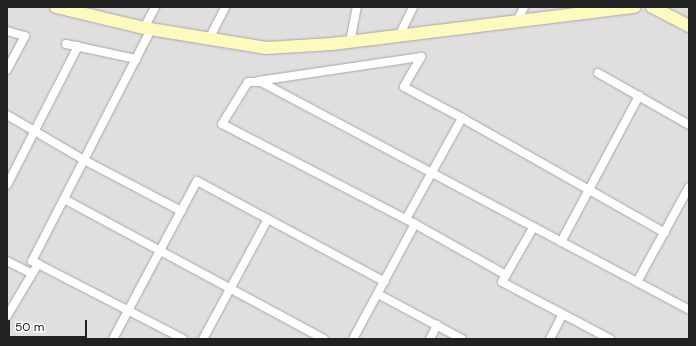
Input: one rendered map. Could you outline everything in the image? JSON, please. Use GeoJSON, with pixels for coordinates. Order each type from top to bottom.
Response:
{"type":"FeatureCollection","features":[{"type":"Feature","properties":{"kind":"street"},"geometry":{"type":"LineString","coordinates":[[56,7],[91,11],[148,29],[266,48],[350,42],[635,7]]}},
{"type":"Feature","properties":{"kind":"street"},"geometry":{"type":"LineString","coordinates":[[155,7],[136,59],[32,261],[183,339]]}},
{"type":"Feature","properties":{"kind":"street"},"geometry":{"type":"LineString","coordinates":[[208,39],[225,7]]}},
{"type":"Feature","properties":{"kind":"street"},"geometry":{"type":"LineString","coordinates":[[350,42],[357,7]]}},
{"type":"Feature","properties":{"kind":"street"},"geometry":{"type":"LineString","coordinates":[[399,36],[413,7]]}},
{"type":"Feature","properties":{"kind":"street"},"geometry":{"type":"LineString","coordinates":[[516,21],[524,7]]}},
{"type":"Feature","properties":{"kind":"street"},"geometry":{"type":"LineString","coordinates":[[652,7],[689,26]]}},
{"type":"Feature","properties":{"kind":"street"},"geometry":{"type":"LineString","coordinates":[[7,31],[25,36],[7,70]]}},
{"type":"Feature","properties":{"kind":"street"},"geometry":{"type":"LineString","coordinates":[[66,44],[136,59]]}},
{"type":"Feature","properties":{"kind":"street"},"geometry":{"type":"LineString","coordinates":[[7,185],[78,46]]}},
{"type":"Feature","properties":{"kind":"street"},"geometry":{"type":"LineString","coordinates":[[248,82],[421,57],[404,87],[666,233]]}},
{"type":"Feature","properties":{"kind":"street"},"geometry":{"type":"LineString","coordinates":[[598,73],[689,125]]}},
{"type":"Feature","properties":{"kind":"street"},"geometry":{"type":"LineString","coordinates":[[248,82],[261,82],[689,310]]}},
{"type":"Feature","properties":{"kind":"street"},"geometry":{"type":"LineString","coordinates":[[248,82],[222,124],[406,219],[506,275]]}},
{"type":"Feature","properties":{"kind":"street"},"geometry":{"type":"LineString","coordinates":[[561,242],[639,96]]}},
{"type":"Feature","properties":{"kind":"street"},"geometry":{"type":"LineString","coordinates":[[7,115],[84,160],[181,211]]}},
{"type":"Feature","properties":{"kind":"street"},"geometry":{"type":"LineString","coordinates":[[406,219],[462,118]]}},
{"type":"Feature","properties":{"kind":"street"},"geometry":{"type":"LineString","coordinates":[[114,339],[197,181],[385,282]]}},
{"type":"Feature","properties":{"kind":"street"},"geometry":{"type":"LineString","coordinates":[[637,282],[666,233],[689,187]]}},
{"type":"Feature","properties":{"kind":"street"},"geometry":{"type":"LineString","coordinates":[[64,199],[324,339]]}},
{"type":"Feature","properties":{"kind":"street"},"geometry":{"type":"LineString","coordinates":[[203,339],[268,218]]}},
{"type":"Feature","properties":{"kind":"street"},"geometry":{"type":"LineString","coordinates":[[353,339],[415,224]]}},
{"type":"Feature","properties":{"kind":"street"},"geometry":{"type":"LineString","coordinates":[[533,228],[502,282],[610,339]]}},
{"type":"Feature","properties":{"kind":"street"},"geometry":{"type":"LineString","coordinates":[[7,261],[32,274]]}},
{"type":"Feature","properties":{"kind":"street"},"geometry":{"type":"LineString","coordinates":[[7,316],[38,264]]}},
{"type":"Feature","properties":{"kind":"street"},"geometry":{"type":"LineString","coordinates":[[378,294],[462,339]]}},
{"type":"Feature","properties":{"kind":"street"},"geometry":{"type":"LineString","coordinates":[[550,339],[563,314]]}},
{"type":"Feature","properties":{"kind":"street"},"geometry":{"type":"LineString","coordinates":[[430,339],[437,325]]}},
{"type":"Feature","properties":{"kind":"shaded area"},"geometry":{"type":"Polygon","coordinates":[[[7,7],[689,7],[689,339],[7,339],[7,7]]]}}]}
